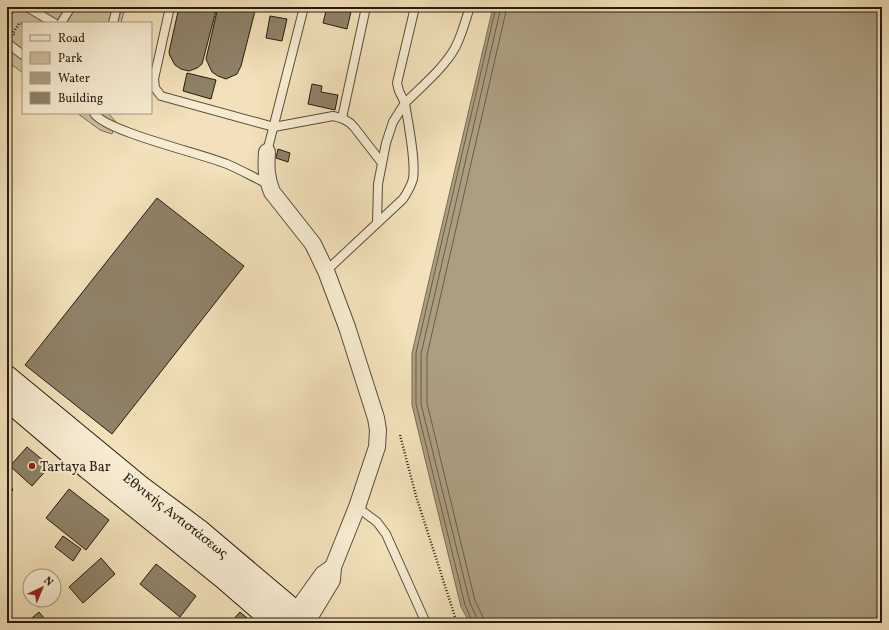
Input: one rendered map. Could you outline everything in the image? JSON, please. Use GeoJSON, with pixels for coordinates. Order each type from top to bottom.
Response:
{"type":"FeatureCollection","features":[{"type":"Feature","properties":{"kind":"main road","name":"Εθνικής Αντιστάσεως"},"geometry":{"type":"LineString","coordinates":[[7,377],[139,486],[185,519],[212,541],[301,621]]}},
{"type":"Feature","properties":{"kind":"main road","name":"Εθνικής Αντιστάσεως"},"geometry":{"type":"LineString","coordinates":[[7,399],[88,468],[224,578],[276,623]]}},
{"type":"Feature","properties":{"kind":"street"},"geometry":{"type":"LineString","coordinates":[[267,152],[266,169],[269,185],[277,199],[313,244],[326,271],[347,327],[376,418],[378,430],[377,448],[357,507],[333,566],[323,574],[301,621]]}},
{"type":"Feature","properties":{"kind":"lane"},"geometry":{"type":"LineString","coordinates":[[7,14],[11,7]]}},
{"type":"Feature","properties":{"kind":"lane"},"geometry":{"type":"LineString","coordinates":[[27,7],[52,22]]}},
{"type":"Feature","properties":{"kind":"lane"},"geometry":{"type":"LineString","coordinates":[[62,22],[71,7]]}},
{"type":"Feature","properties":{"kind":"lane"},"geometry":{"type":"LineString","coordinates":[[113,22],[117,7]]}},
{"type":"Feature","properties":{"kind":"lane"},"geometry":{"type":"LineString","coordinates":[[170,7],[154,79],[157,93],[165,98],[274,126],[333,116],[342,118],[354,127],[382,163]]}},
{"type":"Feature","properties":{"kind":"lane"},"geometry":{"type":"LineString","coordinates":[[267,152],[304,7]]}},
{"type":"Feature","properties":{"kind":"lane"},"geometry":{"type":"LineString","coordinates":[[342,118],[366,7]]}},
{"type":"Feature","properties":{"kind":"lane"},"geometry":{"type":"LineString","coordinates":[[326,271],[403,199],[409,190],[414,168],[405,103],[397,83],[414,7]]}},
{"type":"Feature","properties":{"kind":"lane"},"geometry":{"type":"LineString","coordinates":[[377,223],[378,184],[386,143],[393,122],[405,103],[435,73],[454,49],[459,40],[470,7]]}},
{"type":"Feature","properties":{"kind":"lane"},"geometry":{"type":"LineString","coordinates":[[9,45],[22,49]]}},
{"type":"Feature","properties":{"kind":"lane"},"geometry":{"type":"LineString","coordinates":[[9,45],[22,54]]}},
{"type":"Feature","properties":{"kind":"lane"},"geometry":{"type":"LineString","coordinates":[[95,114],[114,127],[226,164],[269,185]]}},
{"type":"Feature","properties":{"kind":"lane"},"geometry":{"type":"LineString","coordinates":[[357,507],[377,522],[386,534],[426,623]]}},
{"type":"Feature","properties":{"kind":"path"},"geometry":{"type":"LineString","coordinates":[[18,38],[13,33],[19,24],[22,23]]}},
{"type":"Feature","properties":{"kind":"path"},"geometry":{"type":"LineString","coordinates":[[400,435],[416,496],[457,623]]}},
{"type":"Feature","properties":{"kind":"green space"},"geometry":{"type":"Polygon","coordinates":[[[7,7],[125,7],[121,22],[22,22],[22,72],[7,61],[7,7]]]}},
{"type":"Feature","properties":{"kind":"green space"},"geometry":{"type":"Polygon","coordinates":[[[78,114],[109,114],[116,122],[112,134],[100,130],[78,114]]]}},
{"type":"Feature","properties":{"kind":"water"},"geometry":{"type":"Polygon","coordinates":[[[493,7],[882,7],[882,623],[470,623],[461,607],[412,405],[412,353],[493,7]]]}},
{"type":"Feature","properties":{"kind":"building"},"geometry":{"type":"Polygon","coordinates":[[[179,7],[217,7],[202,64],[189,71],[181,69],[175,65],[169,52],[179,7]]]}},
{"type":"Feature","properties":{"kind":"building"},"geometry":{"type":"Polygon","coordinates":[[[218,7],[256,7],[241,66],[237,74],[226,79],[212,72],[206,59],[218,7]]]}},
{"type":"Feature","properties":{"kind":"building"},"geometry":{"type":"Polygon","coordinates":[[[327,7],[352,7],[347,29],[323,23],[327,7]]]}},
{"type":"Feature","properties":{"kind":"building"},"geometry":{"type":"Polygon","coordinates":[[[270,16],[287,19],[282,41],[266,38],[270,16]]]}},
{"type":"Feature","properties":{"kind":"building"},"geometry":{"type":"Polygon","coordinates":[[[187,73],[216,80],[211,99],[183,91],[187,73]]]}},
{"type":"Feature","properties":{"kind":"building"},"geometry":{"type":"Polygon","coordinates":[[[312,84],[322,86],[321,92],[338,95],[335,110],[308,104],[312,84]]]}},
{"type":"Feature","properties":{"kind":"building"},"geometry":{"type":"Polygon","coordinates":[[[278,149],[290,153],[288,162],[276,158],[278,149]]]}},
{"type":"Feature","properties":{"kind":"building"},"geometry":{"type":"Polygon","coordinates":[[[157,198],[244,266],[112,434],[25,365],[157,198]]]}},
{"type":"Feature","properties":{"kind":"building"},"geometry":{"type":"Polygon","coordinates":[[[27,447],[50,466],[32,486],[10,466],[27,447]]]}},
{"type":"Feature","properties":{"kind":"building"},"geometry":{"type":"Polygon","coordinates":[[[7,481],[13,490],[7,495],[7,481]]]}},
{"type":"Feature","properties":{"kind":"building"},"geometry":{"type":"Polygon","coordinates":[[[69,489],[109,520],[86,550],[46,518],[69,489]]]}},
{"type":"Feature","properties":{"kind":"building"},"geometry":{"type":"Polygon","coordinates":[[[63,536],[81,549],[73,561],[55,547],[63,536]]]}},
{"type":"Feature","properties":{"kind":"building"},"geometry":{"type":"Polygon","coordinates":[[[101,558],[115,574],[83,603],[69,587],[101,558]]]}},
{"type":"Feature","properties":{"kind":"building"},"geometry":{"type":"Polygon","coordinates":[[[156,564],[196,596],[180,617],[140,584],[156,564]]]}},
{"type":"Feature","properties":{"kind":"building"},"geometry":{"type":"Polygon","coordinates":[[[39,612],[48,623],[26,623],[39,612]]]}},
{"type":"Feature","properties":{"kind":"building"},"geometry":{"type":"Polygon","coordinates":[[[240,612],[253,623],[230,623],[240,612]]]}},
{"type":"Feature","properties":{"kind":"place","name":"Tartaya Bar"},"geometry":{"type":"Point","coordinates":[32,466]}}]}
